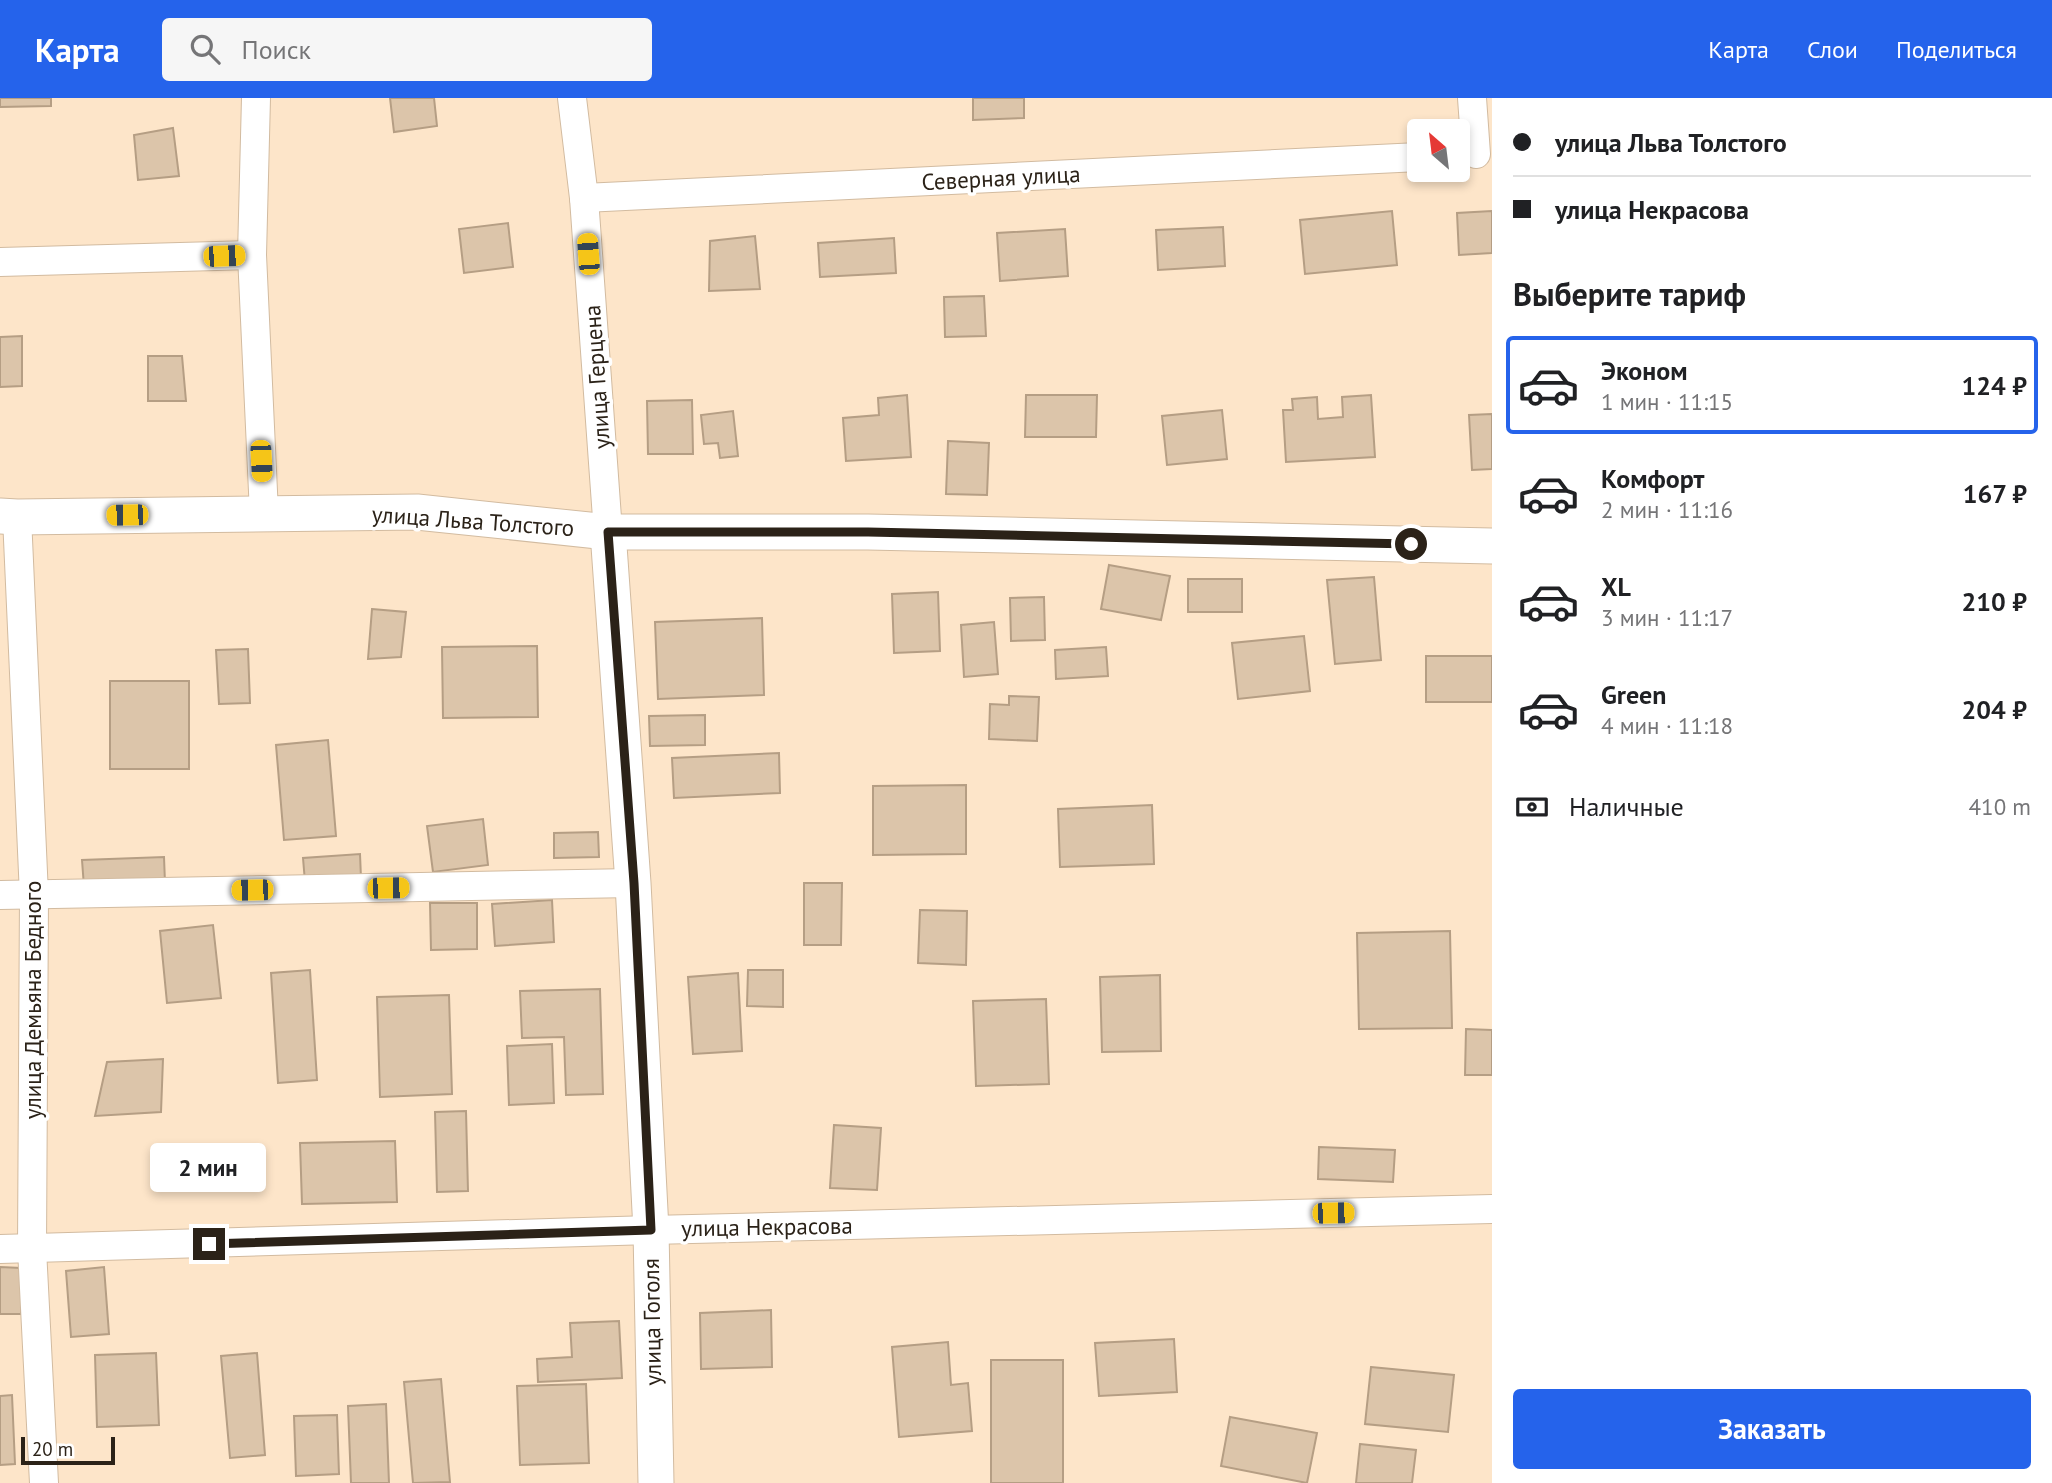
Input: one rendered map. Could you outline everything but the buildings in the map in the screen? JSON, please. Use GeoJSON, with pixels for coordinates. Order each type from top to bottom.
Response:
{"type":"FeatureCollection","features":[{"type":"Feature","properties":{"kind":"street"},"geometry":{"type":"LineString","coordinates":[[256,98],[252,255],[264,513]]}},
{"type":"Feature","properties":{"kind":"street","name":"улица Герцена"},"geometry":{"type":"LineString","coordinates":[[572,98],[584,198],[608,532]]}},
{"type":"Feature","properties":{"kind":"street"},"geometry":{"type":"LineString","coordinates":[[1472,98],[1475,154]]}},
{"type":"Feature","properties":{"kind":"street","name":"Северная улица"},"geometry":{"type":"LineString","coordinates":[[584,198],[1407,158]]}},
{"type":"Feature","properties":{"kind":"street"},"geometry":{"type":"LineString","coordinates":[[0,262],[252,255]]}},
{"type":"Feature","properties":{"kind":"street","name":"улица Льва Толстого"},"geometry":{"type":"LineString","coordinates":[[8,517],[418,512],[608,532],[868,532],[1492,546]]}},
{"type":"Feature","properties":{"kind":"street","name":"улица Демьяна Бедного"},"geometry":{"type":"LineString","coordinates":[[8,517],[34,895],[32,1249],[44,1483]]}},
{"type":"Feature","properties":{"kind":"street","name":"улица Гоголя"},"geometry":{"type":"LineString","coordinates":[[608,532],[634,883],[651,1230],[656,1483]]}},
{"type":"Feature","properties":{"kind":"street"},"geometry":{"type":"LineString","coordinates":[[0,895],[634,883]]}},
{"type":"Feature","properties":{"kind":"street","name":"улица Некрасова"},"geometry":{"type":"LineString","coordinates":[[0,1249],[1492,1209]]}},
{"type":"Feature","properties":{"kind":"route"},"geometry":{"type":"LineString","coordinates":[[209,1244],[651,1230],[634,883],[608,532],[868,532],[1411,544]]}}]}
